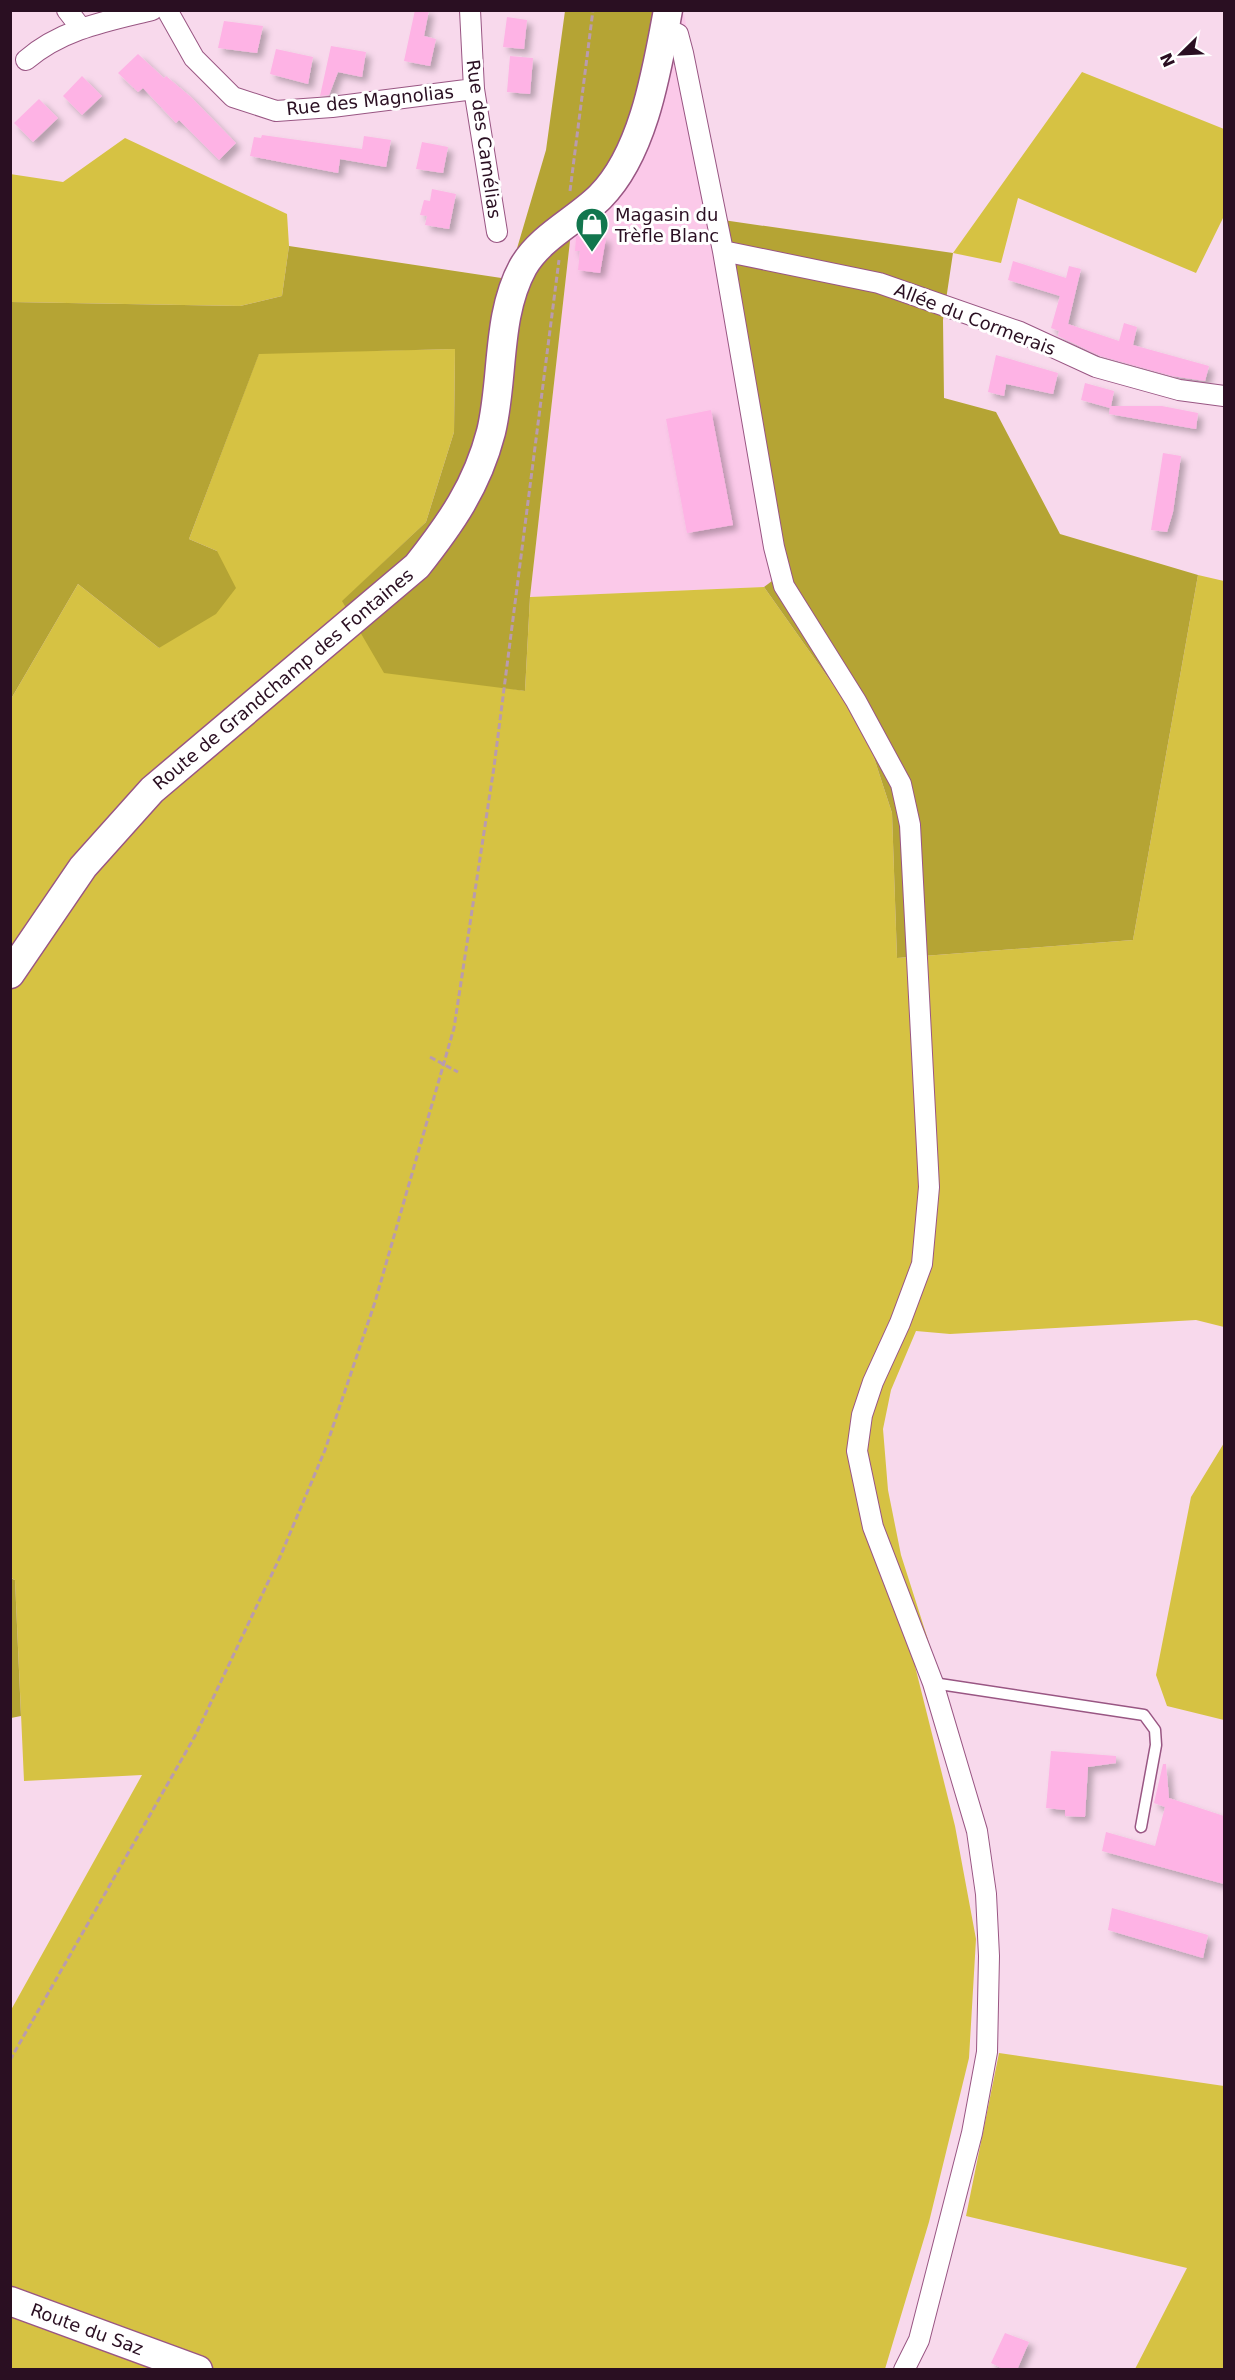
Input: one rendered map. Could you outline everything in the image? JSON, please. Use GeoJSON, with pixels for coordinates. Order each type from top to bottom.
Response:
{"type":"FeatureCollection","features":[{"type":"Feature","properties":{"kind":"street"},"geometry":{"type":"LineString","coordinates":[[68,10],[81,28]]}},
{"type":"Feature","properties":{"kind":"street"},"geometry":{"type":"LineString","coordinates":[[26,60],[44,44],[81,28],[152,10]]}},
{"type":"Feature","properties":{"kind":"street","name":"Rue des Magnolias"},"geometry":{"type":"LineString","coordinates":[[167,10],[194,58],[233,97],[276,111],[332,107],[474,89]]}},
{"type":"Feature","properties":{"kind":"street","name":"Rue des Camélias"},"geometry":{"type":"LineString","coordinates":[[470,10],[474,89],[497,232]]}},
{"type":"Feature","properties":{"kind":"street"},"geometry":{"type":"LineString","coordinates":[[666,19],[678,34],[683,53],[723,251],[774,547],[784,586],[856,701],[901,784],[910,825],[929,1187],[922,1264],[900,1323],[869,1393],[862,1415],[857,1451],[873,1527],[933,1683],[977,1831],[986,1894],[989,1956],[987,2052],[972,2133],[919,2340],[904,2370]]}},
{"type":"Feature","properties":{"kind":"street","name":"Route de Grandchamp des Fontaines"},"geometry":{"type":"LineString","coordinates":[[10,974],[83,867],[152,790],[417,566],[450,524],[476,479],[491,430],[514,289],[524,266],[603,194],[623,164],[641,123],[666,19]]}},
{"type":"Feature","properties":{"kind":"street","name":"Allée du Cormerais"},"geometry":{"type":"LineString","coordinates":[[723,251],[879,284],[1020,332],[1096,368],[1179,390],[1224,396]]}},
{"type":"Feature","properties":{"kind":"street","name":"Route du Saz"},"geometry":{"type":"LineString","coordinates":[[10,2301],[198,2370]]}},
{"type":"Feature","properties":{"kind":"lane"},"geometry":{"type":"LineString","coordinates":[[933,1683],[1144,1715],[1155,1730],[1156,1745],[1141,1827]]}},
{"type":"Feature","properties":{"kind":"path"},"geometry":{"type":"LineString","coordinates":[[10,2060],[195,1736],[280,1557],[325,1450],[375,1302],[454,1028],[494,767],[562,229],[593,10]]}},
{"type":"Feature","properties":{"kind":"path"},"geometry":{"type":"LineString","coordinates":[[430,1057],[458,1072]]}},
{"type":"Feature","properties":{"kind":"shaded area"},"geometry":{"type":"Polygon","coordinates":[[[565,11],[657,11],[633,117],[616,159],[571,232],[530,597],[525,691],[384,673],[342,601],[426,522],[454,432],[455,349],[259,354],[189,539],[217,551],[236,588],[216,614],[159,648],[78,584],[11,699],[11,302],[240,306],[282,296],[289,246],[508,279],[546,150],[565,11]]]}},
{"type":"Feature","properties":{"kind":"shaded area"},"geometry":{"type":"Polygon","coordinates":[[[684,14],[788,570],[764,587],[530,597],[571,232],[657,15],[684,14]]]}},
{"type":"Feature","properties":{"kind":"shaded area"},"geometry":{"type":"Polygon","coordinates":[[[1082,72],[1224,129],[1224,216],[1196,273],[1018,198],[1001,263],[953,253],[1082,72]]]}},
{"type":"Feature","properties":{"kind":"shaded area"},"geometry":{"type":"Polygon","coordinates":[[[125,138],[287,214],[289,246],[282,296],[240,306],[11,302],[10,174],[63,182],[125,138]]]}},
{"type":"Feature","properties":{"kind":"shaded area"},"geometry":{"type":"Polygon","coordinates":[[[723,220],[953,253],[943,320],[944,398],[996,412],[1060,534],[1198,575],[1133,940],[897,958],[892,813],[865,730],[764,587],[788,569],[723,220]]]}},
{"type":"Feature","properties":{"kind":"shaded area"},"geometry":{"type":"Polygon","coordinates":[[[455,349],[454,432],[426,522],[343,601],[486,684],[525,691],[530,597],[764,587],[865,730],[892,813],[897,958],[1133,940],[1198,575],[1224,581],[1224,1327],[1196,1320],[950,1334],[916,1331],[891,1390],[883,1429],[888,1490],[901,1555],[937,1668],[915,1666],[955,1826],[976,1939],[969,2058],[929,2222],[885,2369],[11,2370],[11,2010],[142,1775],[24,1781],[15,1580],[11,1578],[11,699],[78,584],[159,648],[217,551],[189,539],[259,353],[455,349]]]}},
{"type":"Feature","properties":{"kind":"shaded area"},"geometry":{"type":"Polygon","coordinates":[[[1224,1443],[1224,1720],[1167,1706],[1156,1675],[1191,1497],[1224,1443]]]}},
{"type":"Feature","properties":{"kind":"shaded area"},"geometry":{"type":"Polygon","coordinates":[[[10,1578],[15,1580],[21,1716],[11,1718],[10,1578]]]}},
{"type":"Feature","properties":{"kind":"shaded area"},"geometry":{"type":"Polygon","coordinates":[[[999,2053],[1224,2086],[1224,2369],[1135,2369],[1187,2268],[966,2216],[999,2053]]]}},
{"type":"Feature","properties":{"kind":"building"},"geometry":{"type":"Polygon","coordinates":[[[415,10],[429,10],[424,36],[436,39],[430,66],[404,61],[415,10]]]}},
{"type":"Feature","properties":{"kind":"building"},"geometry":{"type":"Polygon","coordinates":[[[507,17],[527,20],[524,49],[503,47],[507,17]]]}},
{"type":"Feature","properties":{"kind":"building"},"geometry":{"type":"Polygon","coordinates":[[[224,21],[263,26],[257,53],[218,48],[224,21]]]}},
{"type":"Feature","properties":{"kind":"building"},"geometry":{"type":"Polygon","coordinates":[[[331,46],[366,52],[362,77],[338,72],[329,95],[320,96],[331,46]]]}},
{"type":"Feature","properties":{"kind":"building"},"geometry":{"type":"Polygon","coordinates":[[[276,49],[313,57],[308,84],[270,74],[276,49]]]}},
{"type":"Feature","properties":{"kind":"building"},"geometry":{"type":"Polygon","coordinates":[[[138,54],[164,78],[166,76],[191,97],[236,143],[219,160],[179,120],[176,123],[143,88],[138,92],[118,73],[138,54]]]}},
{"type":"Feature","properties":{"kind":"building"},"geometry":{"type":"Polygon","coordinates":[[[510,56],[533,58],[530,94],[507,92],[510,56]]]}},
{"type":"Feature","properties":{"kind":"building"},"geometry":{"type":"Polygon","coordinates":[[[82,76],[102,96],[82,115],[63,96],[82,76]]]}},
{"type":"Feature","properties":{"kind":"building"},"geometry":{"type":"Polygon","coordinates":[[[39,99],[58,118],[33,142],[14,123],[39,99]]]}},
{"type":"Feature","properties":{"kind":"building"},"geometry":{"type":"Polygon","coordinates":[[[262,135],[362,149],[364,136],[391,140],[386,167],[340,159],[338,173],[250,156],[254,137],[261,138],[262,135]]]}},
{"type":"Feature","properties":{"kind":"building"},"geometry":{"type":"Polygon","coordinates":[[[422,142],[448,147],[443,173],[416,169],[422,142]]]}},
{"type":"Feature","properties":{"kind":"building"},"geometry":{"type":"Polygon","coordinates":[[[432,189],[456,194],[449,229],[425,225],[427,216],[420,215],[424,200],[430,201],[432,189]]]}},
{"type":"Feature","properties":{"kind":"building","name":"Magasin du Trèfle Blanc"},"geometry":{"type":"Polygon","coordinates":[[[579,235],[606,238],[600,273],[578,270],[580,251],[575,251],[576,237],[579,235]]]}},
{"type":"Feature","properties":{"kind":"building"},"geometry":{"type":"Polygon","coordinates":[[[1013,261],[1066,278],[1069,266],[1081,269],[1068,324],[1119,341],[1124,323],[1137,327],[1133,345],[1209,366],[1205,381],[1172,376],[1100,356],[1058,336],[1059,331],[1051,328],[1060,296],[1008,280],[1013,261]]]}},
{"type":"Feature","properties":{"kind":"building"},"geometry":{"type":"Polygon","coordinates":[[[996,355],[1058,373],[1053,394],[1006,384],[1004,396],[988,392],[996,355]]]}},
{"type":"Feature","properties":{"kind":"building"},"geometry":{"type":"Polygon","coordinates":[[[1085,383],[1114,391],[1111,406],[1162,406],[1198,413],[1196,429],[1109,414],[1110,408],[1081,400],[1085,383]]]}},
{"type":"Feature","properties":{"kind":"building"},"geometry":{"type":"Polygon","coordinates":[[[711,410],[733,525],[687,533],[666,419],[711,410]]]}},
{"type":"Feature","properties":{"kind":"building"},"geometry":{"type":"Polygon","coordinates":[[[1163,453],[1181,456],[1173,512],[1167,532],[1151,530],[1163,453]]]}},
{"type":"Feature","properties":{"kind":"building"},"geometry":{"type":"Polygon","coordinates":[[[1051,1751],[1116,1756],[1116,1763],[1088,1767],[1085,1817],[1065,1816],[1065,1810],[1046,1808],[1051,1751]]]}},
{"type":"Feature","properties":{"kind":"building"},"geometry":{"type":"Polygon","coordinates":[[[1163,1764],[1166,1764],[1169,1798],[1224,1816],[1224,1884],[1102,1851],[1106,1832],[1155,1846],[1165,1807],[1154,1803],[1163,1764]]]}},
{"type":"Feature","properties":{"kind":"building"},"geometry":{"type":"Polygon","coordinates":[[[1112,1908],[1208,1935],[1203,1958],[1108,1930],[1112,1908]]]}},
{"type":"Feature","properties":{"kind":"building"},"geometry":{"type":"Polygon","coordinates":[[[1005,2333],[1029,2342],[1017,2370],[1005,2370],[991,2363],[1005,2333]]]}},
{"type":"Feature","properties":{"kind":"place","name":"Magasin du Trèfle Blanc"},"geometry":{"type":"Point","coordinates":[592,253]}}]}
